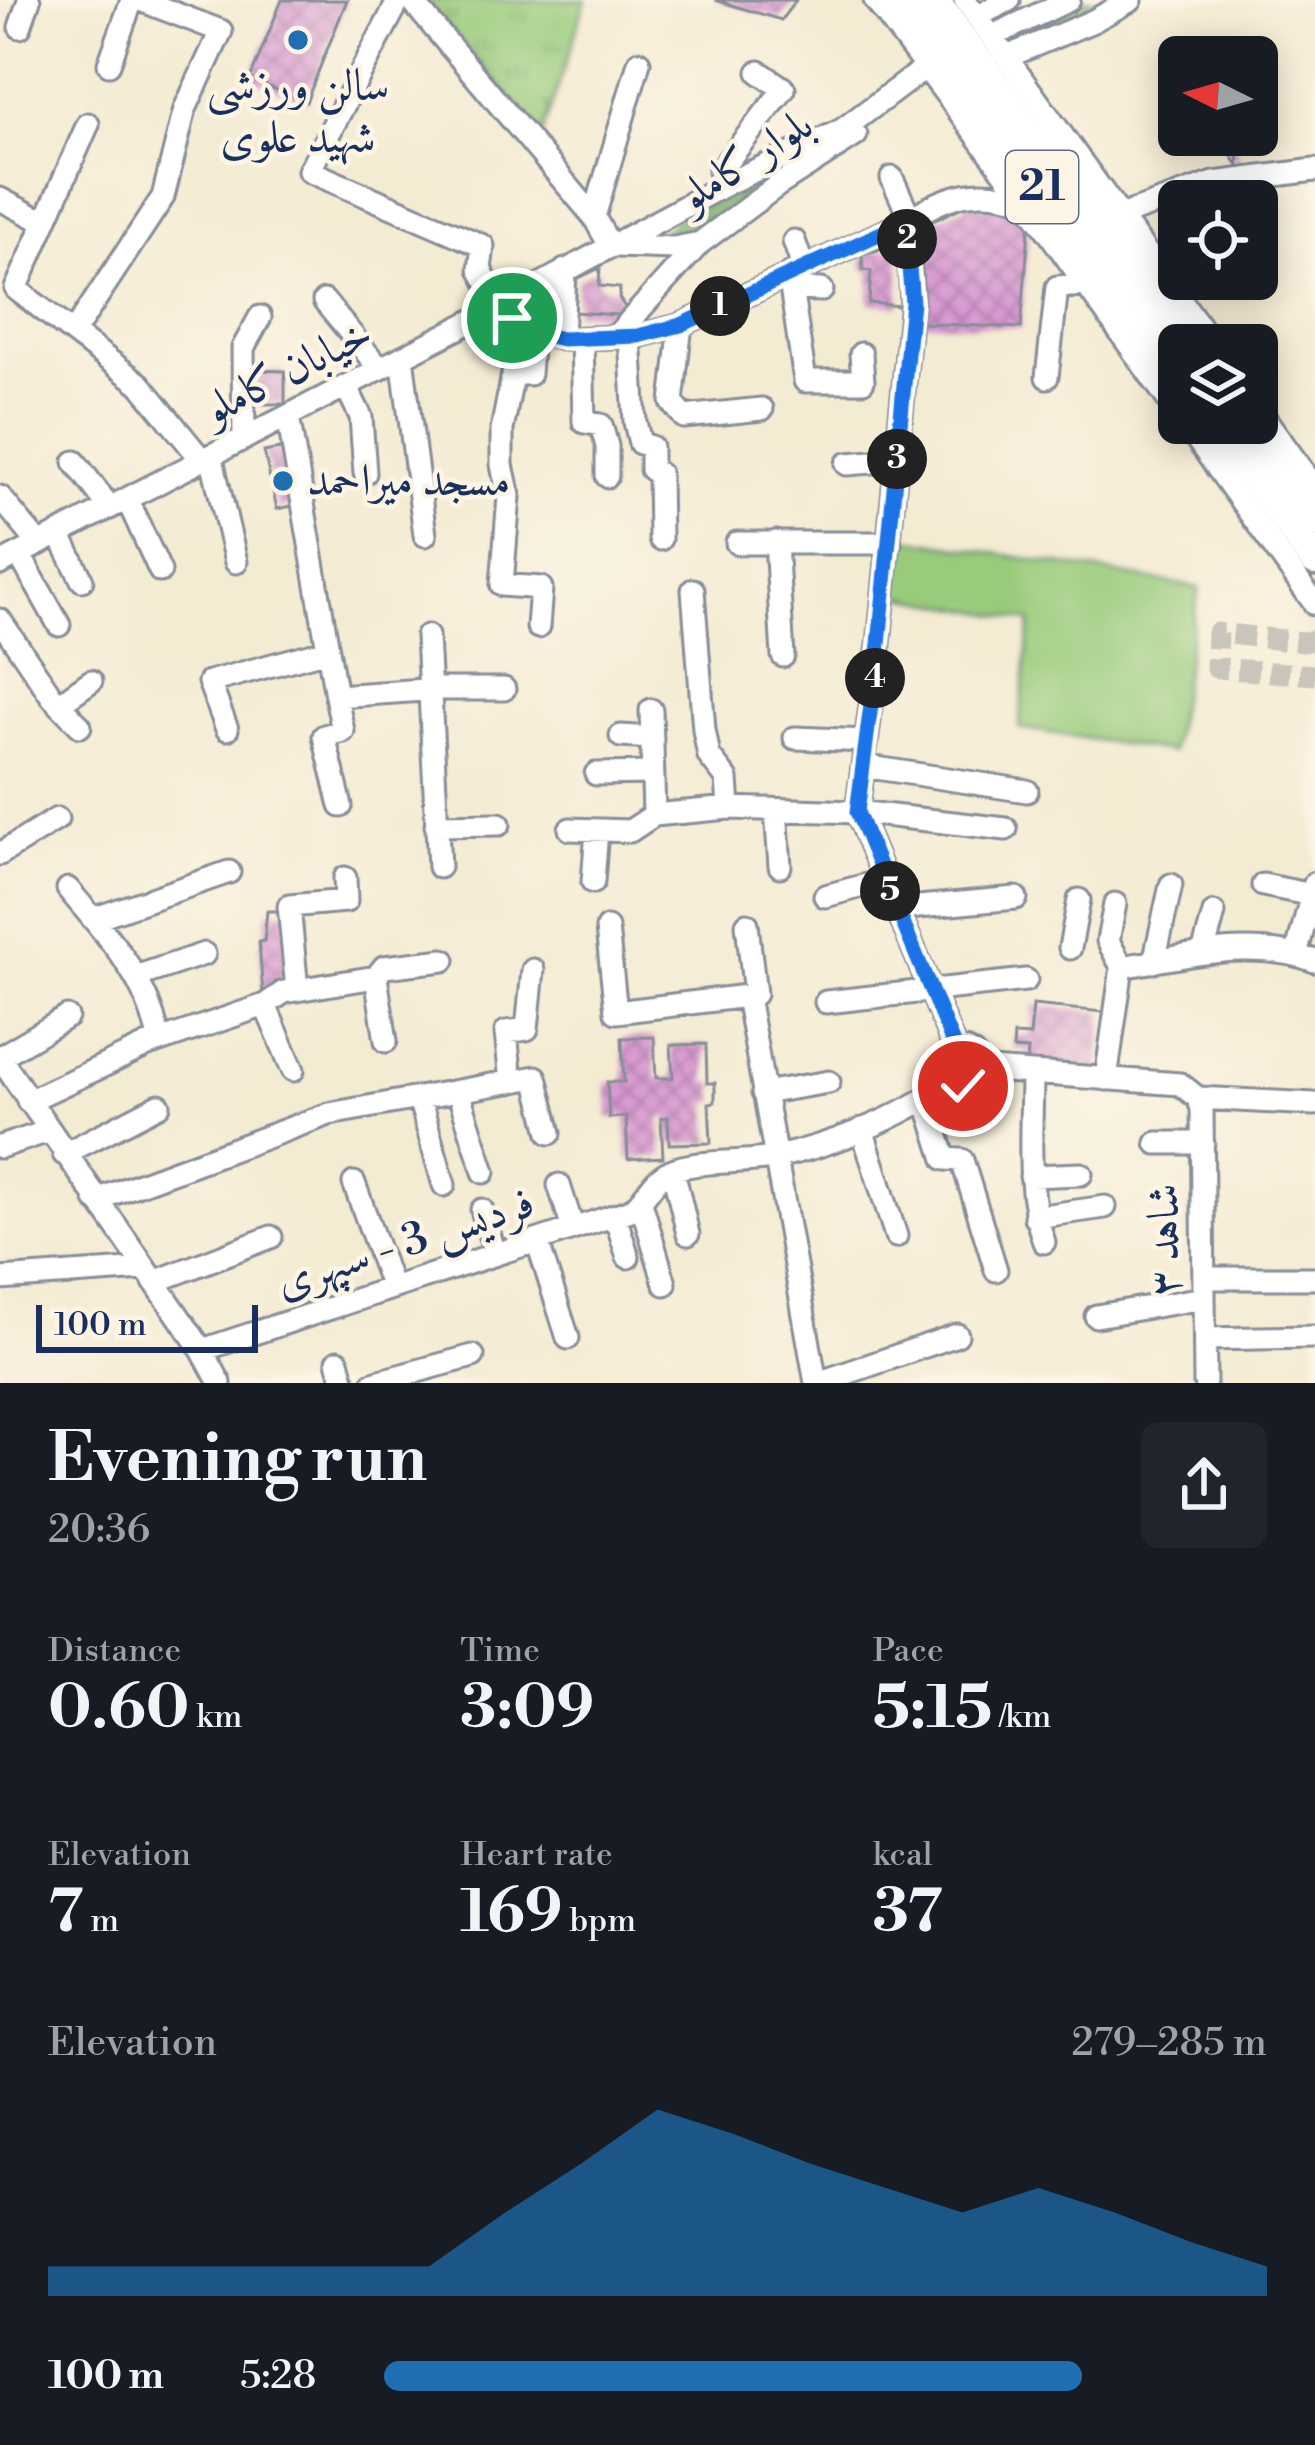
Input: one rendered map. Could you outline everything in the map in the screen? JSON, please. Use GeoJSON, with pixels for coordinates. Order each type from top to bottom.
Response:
{"type":"FeatureCollection","features":[{"type":"Feature","properties":{"kind":"highway","name":"21"},"geometry":{"type":"LineString","coordinates":[[905,0],[1158,345]]}},
{"type":"Feature","properties":{"kind":"highway","name":"21"},"geometry":{"type":"LineString","coordinates":[[933,0],[1170,324]]}},
{"type":"Feature","properties":{"kind":"highway"},"geometry":{"type":"LineString","coordinates":[[1230,444],[1315,560]]}},
{"type":"Feature","properties":{"kind":"highway"},"geometry":{"type":"LineString","coordinates":[[1257,444],[1315,522]]}},
{"type":"Feature","properties":{"kind":"street"},"geometry":{"type":"LineString","coordinates":[[20,27],[29,0]]}},
{"type":"Feature","properties":{"kind":"street"},"geometry":{"type":"LineString","coordinates":[[74,332],[164,197],[185,109],[221,31],[136,0],[110,64]]}},
{"type":"Feature","properties":{"kind":"street"},"geometry":{"type":"LineString","coordinates":[[399,0],[309,171],[483,246],[481,268],[500,306],[527,331],[572,339],[622,337],[681,325],[794,277],[905,222],[931,204],[994,190],[1028,202]]}},
{"type":"Feature","properties":{"kind":"street"},"geometry":{"type":"LineString","coordinates":[[411,0],[594,217],[610,246]]}},
{"type":"Feature","properties":{"kind":"street"},"geometry":{"type":"LineString","coordinates":[[875,0],[922,71],[1028,202],[1158,386]]}},
{"type":"Feature","properties":{"kind":"street"},"geometry":{"type":"LineString","coordinates":[[1009,0],[971,8],[1198,324]]}},
{"type":"Feature","properties":{"kind":"street"},"geometry":{"type":"LineString","coordinates":[[1001,32],[1069,0]]}},
{"type":"Feature","properties":{"kind":"street"},"geometry":{"type":"LineString","coordinates":[[1016,53],[1131,0]]}},
{"type":"Feature","properties":{"kind":"street"},"geometry":{"type":"LineString","coordinates":[[594,217],[639,62]]}},
{"type":"Feature","properties":{"kind":"street","name":"بلوار کاملو"},"geometry":{"type":"LineString","coordinates":[[610,246],[826,138],[840,117],[922,71]]}},
{"type":"Feature","properties":{"kind":"street","name":"بلوار کاملو"},"geometry":{"type":"LineString","coordinates":[[610,246],[674,248],[700,243],[851,139],[900,98],[922,71]]}},
{"type":"Feature","properties":{"kind":"street"},"geometry":{"type":"LineString","coordinates":[[728,184],[719,172],[784,89],[759,72]]}},
{"type":"Feature","properties":{"kind":"street"},"geometry":{"type":"LineString","coordinates":[[88,124],[16,289],[140,383],[207,458],[236,562]]}},
{"type":"Feature","properties":{"kind":"street"},"geometry":{"type":"LineString","coordinates":[[1120,216],[1214,183],[1315,170]]}},
{"type":"Feature","properties":{"kind":"street"},"geometry":{"type":"LineString","coordinates":[[892,178],[906,209],[912,302],[890,543],[857,812],[956,1051]]}},
{"type":"Feature","properties":{"kind":"street"},"geometry":{"type":"LineString","coordinates":[[0,199],[44,222]]}},
{"type":"Feature","properties":{"kind":"street"},"geometry":{"type":"LineString","coordinates":[[794,241],[805,381],[863,381],[861,354]]}},
{"type":"Feature","properties":{"kind":"street"},"geometry":{"type":"LineString","coordinates":[[660,539],[659,474],[651,469],[651,448],[640,443],[634,422],[622,337],[700,243]]}},
{"type":"Feature","properties":{"kind":"street","name":"خیابان کاملو"},"geometry":{"type":"LineString","coordinates":[[29,549],[610,246]]}},
{"type":"Feature","properties":{"kind":"street"},"geometry":{"type":"LineString","coordinates":[[566,270],[584,422],[601,424],[607,476]]}},
{"type":"Feature","properties":{"kind":"street"},"geometry":{"type":"LineString","coordinates":[[794,277],[822,290]]}},
{"type":"Feature","properties":{"kind":"street"},"geometry":{"type":"LineString","coordinates":[[1047,377],[1057,287],[1086,285]]}},
{"type":"Feature","properties":{"kind":"street"},"geometry":{"type":"LineString","coordinates":[[324,301],[380,369]]}},
{"type":"Feature","properties":{"kind":"street"},"geometry":{"type":"LineString","coordinates":[[244,439],[244,348],[260,317]]}},
{"type":"Feature","properties":{"kind":"street"},"geometry":{"type":"LineString","coordinates":[[681,325],[672,402],[676,411],[684,417],[761,409]]}},
{"type":"Feature","properties":{"kind":"street"},"geometry":{"type":"LineString","coordinates":[[527,331],[529,374],[513,374],[502,430],[508,496],[502,585],[541,588],[538,627]]}},
{"type":"Feature","properties":{"kind":"street"},"geometry":{"type":"LineString","coordinates":[[402,357],[425,535]]}},
{"type":"Feature","properties":{"kind":"street"},"geometry":{"type":"LineString","coordinates":[[346,386],[361,417],[365,472]]}},
{"type":"Feature","properties":{"kind":"street"},"geometry":{"type":"LineString","coordinates":[[288,416],[343,731],[323,736],[341,806]]}},
{"type":"Feature","properties":{"kind":"street"},"geometry":{"type":"LineString","coordinates":[[1278,436],[1315,488]]}},
{"type":"Feature","properties":{"kind":"street"},"geometry":{"type":"LineString","coordinates":[[1200,444],[1315,604]]}},
{"type":"Feature","properties":{"kind":"street"},"geometry":{"type":"LineString","coordinates":[[848,464],[897,460]]}},
{"type":"Feature","properties":{"kind":"street"},"geometry":{"type":"LineString","coordinates":[[75,461],[118,503],[157,572]]}},
{"type":"Feature","properties":{"kind":"street"},"geometry":{"type":"LineString","coordinates":[[0,497],[29,549],[59,625]]}},
{"type":"Feature","properties":{"kind":"street"},"geometry":{"type":"LineString","coordinates":[[737,542],[890,543]]}},
{"type":"Feature","properties":{"kind":"street"},"geometry":{"type":"LineString","coordinates":[[776,542],[783,656]]}},
{"type":"Feature","properties":{"kind":"street"},"geometry":{"type":"LineString","coordinates":[[29,549],[82,580]]}},
{"type":"Feature","properties":{"kind":"street"},"geometry":{"type":"LineString","coordinates":[[693,590],[704,730],[709,756],[728,779],[729,808]]}},
{"type":"Feature","properties":{"kind":"street"},"geometry":{"type":"LineString","coordinates":[[0,620],[53,698],[80,726]]}},
{"type":"Feature","properties":{"kind":"street"},"geometry":{"type":"LineString","coordinates":[[428,636],[439,867]]}},
{"type":"Feature","properties":{"kind":"street"},"geometry":{"type":"LineString","coordinates":[[227,729],[209,682],[328,650]]}},
{"type":"Feature","properties":{"kind":"street"},"geometry":{"type":"LineString","coordinates":[[60,703],[91,681]]}},
{"type":"Feature","properties":{"kind":"street"},"geometry":{"type":"LineString","coordinates":[[336,696],[504,689]]}},
{"type":"Feature","properties":{"kind":"street"},"geometry":{"type":"LineString","coordinates":[[651,710],[654,815]]}},
{"type":"Feature","properties":{"kind":"street"},"geometry":{"type":"LineString","coordinates":[[621,736],[652,738]]}},
{"type":"Feature","properties":{"kind":"street"},"geometry":{"type":"LineString","coordinates":[[795,737],[867,741]]}},
{"type":"Feature","properties":{"kind":"street"},"geometry":{"type":"LineString","coordinates":[[863,766],[1027,790]]}},
{"type":"Feature","properties":{"kind":"street"},"geometry":{"type":"LineString","coordinates":[[596,774],[652,773]]}},
{"type":"Feature","properties":{"kind":"street"},"geometry":{"type":"LineString","coordinates":[[570,829],[630,831],[654,815],[729,808],[857,812],[1006,829]]}},
{"type":"Feature","properties":{"kind":"street"},"geometry":{"type":"LineString","coordinates":[[776,810],[779,866]]}},
{"type":"Feature","properties":{"kind":"street"},"geometry":{"type":"LineString","coordinates":[[0,854],[57,819]]}},
{"type":"Feature","properties":{"kind":"street"},"geometry":{"type":"LineString","coordinates":[[436,825],[499,824]]}},
{"type":"Feature","properties":{"kind":"street"},"geometry":{"type":"LineString","coordinates":[[593,882],[597,830]]}},
{"type":"Feature","properties":{"kind":"street"},"geometry":{"type":"LineString","coordinates":[[93,919],[229,872]]}},
{"type":"Feature","properties":{"kind":"street"},"geometry":{"type":"LineString","coordinates":[[297,990],[289,906],[346,901],[345,878]]}},
{"type":"Feature","properties":{"kind":"street"},"geometry":{"type":"LineString","coordinates":[[825,896],[885,880]]}},
{"type":"Feature","properties":{"kind":"street"},"geometry":{"type":"LineString","coordinates":[[1154,962],[1171,885]]}},
{"type":"Feature","properties":{"kind":"street"},"geometry":{"type":"LineString","coordinates":[[1122,967],[1203,953],[1264,949],[1306,958],[1313,889],[1264,885]]}},
{"type":"Feature","properties":{"kind":"street"},"geometry":{"type":"LineString","coordinates":[[68,889],[138,976],[154,1009],[159,1041]]}},
{"type":"Feature","properties":{"kind":"street"},"geometry":{"type":"LineString","coordinates":[[898,909],[1016,898]]}},
{"type":"Feature","properties":{"kind":"street"},"geometry":{"type":"LineString","coordinates":[[1070,948],[1077,909],[1113,913],[1108,941],[1122,967],[1106,1079]]}},
{"type":"Feature","properties":{"kind":"street"},"geometry":{"type":"LineString","coordinates":[[1203,953],[1214,913]]}},
{"type":"Feature","properties":{"kind":"street"},"geometry":{"type":"LineString","coordinates":[[607,928],[616,1012],[755,994],[747,924]]}},
{"type":"Feature","properties":{"kind":"street"},"geometry":{"type":"LineString","coordinates":[[138,976],[205,954]]}},
{"type":"Feature","properties":{"kind":"street"},"geometry":{"type":"LineString","coordinates":[[28,1100],[159,1041],[265,1005],[284,992],[376,977],[384,967],[444,960]]}},
{"type":"Feature","properties":{"kind":"street"},"geometry":{"type":"LineString","coordinates":[[511,1082],[506,1032],[527,1028],[533,970]]}},
{"type":"Feature","properties":{"kind":"street"},"geometry":{"type":"LineString","coordinates":[[376,977],[386,1041]]}},
{"type":"Feature","properties":{"kind":"street"},"geometry":{"type":"LineString","coordinates":[[826,1002],[1026,980]]}},
{"type":"Feature","properties":{"kind":"street"},"geometry":{"type":"LineString","coordinates":[[746,996],[817,1383],[957,1335]]}},
{"type":"Feature","properties":{"kind":"street"},"geometry":{"type":"LineString","coordinates":[[265,1005],[293,1070]]}},
{"type":"Feature","properties":{"kind":"street"},"geometry":{"type":"LineString","coordinates":[[67,1017],[0,1057],[220,1383]]}},
{"type":"Feature","properties":{"kind":"street"},"geometry":{"type":"LineString","coordinates":[[956,1051],[974,1056],[978,1070]]}},
{"type":"Feature","properties":{"kind":"street"},"geometry":{"type":"LineString","coordinates":[[950,1082],[944,1065],[956,1051]]}},
{"type":"Feature","properties":{"kind":"street"},"geometry":{"type":"LineString","coordinates":[[978,1070],[1180,1084],[1198,1098],[1315,1104]]}},
{"type":"Feature","properties":{"kind":"street"},"geometry":{"type":"LineString","coordinates":[[628,1257],[629,1209],[673,1169],[774,1158],[862,1129],[926,1100],[950,1082],[968,1084],[978,1070]]}},
{"type":"Feature","properties":{"kind":"street"},"geometry":{"type":"LineString","coordinates":[[1032,1072],[1031,1176],[1035,1217],[1044,1242]]}},
{"type":"Feature","properties":{"kind":"street"},"geometry":{"type":"LineString","coordinates":[[96,1200],[329,1114],[536,1077],[550,1133]]}},
{"type":"Feature","properties":{"kind":"street"},"geometry":{"type":"LineString","coordinates":[[763,1093],[829,1082]]}},
{"type":"Feature","properties":{"kind":"street"},"geometry":{"type":"LineString","coordinates":[[458,1091],[484,1172]]}},
{"type":"Feature","properties":{"kind":"street"},"geometry":{"type":"LineString","coordinates":[[419,1098],[444,1185]]}},
{"type":"Feature","properties":{"kind":"street","name":"شاهد ۳"},"geometry":{"type":"LineString","coordinates":[[1198,1098],[1203,1143],[1205,1383]]}},
{"type":"Feature","properties":{"kind":"street"},"geometry":{"type":"LineString","coordinates":[[926,1100],[945,1159],[962,1160],[995,1270]]}},
{"type":"Feature","properties":{"kind":"street"},"geometry":{"type":"LineString","coordinates":[[64,1154],[159,1105]]}},
{"type":"Feature","properties":{"kind":"street"},"geometry":{"type":"LineString","coordinates":[[862,1129],[896,1236]]}},
{"type":"Feature","properties":{"kind":"street"},"geometry":{"type":"LineString","coordinates":[[0,1147],[49,1131]]}},
{"type":"Feature","properties":{"kind":"street"},"geometry":{"type":"LineString","coordinates":[[1157,1143],[1203,1143]]}},
{"type":"Feature","properties":{"kind":"street"},"geometry":{"type":"LineString","coordinates":[[673,1169],[688,1234]]}},
{"type":"Feature","properties":{"kind":"street"},"geometry":{"type":"LineString","coordinates":[[1031,1176],[1081,1174]]}},
{"type":"Feature","properties":{"kind":"street"},"geometry":{"type":"LineString","coordinates":[[354,1183],[392,1288]]}},
{"type":"Feature","properties":{"kind":"street"},"geometry":{"type":"LineString","coordinates":[[560,1185],[573,1229]]}},
{"type":"Feature","properties":{"kind":"street"},"geometry":{"type":"LineString","coordinates":[[1035,1217],[1105,1207]]}},
{"type":"Feature","properties":{"kind":"street"},"geometry":{"type":"LineString","coordinates":[[629,1209],[665,1284]]}},
{"type":"Feature","properties":{"kind":"street","name":"فردیس 3 - سپهری"},"geometry":{"type":"LineString","coordinates":[[202,1350],[629,1209]]}},
{"type":"Feature","properties":{"kind":"street"},"geometry":{"type":"LineString","coordinates":[[482,1210],[495,1255]]}},
{"type":"Feature","properties":{"kind":"street"},"geometry":{"type":"LineString","coordinates":[[0,1279],[149,1275],[272,1237]]}},
{"type":"Feature","properties":{"kind":"street"},"geometry":{"type":"LineString","coordinates":[[537,1241],[568,1338]]}},
{"type":"Feature","properties":{"kind":"street"},"geometry":{"type":"LineString","coordinates":[[1096,1316],[1204,1288],[1315,1278]]}},
{"type":"Feature","properties":{"kind":"street"},"geometry":{"type":"LineString","coordinates":[[1204,1339],[1315,1337]]}},
{"type":"Feature","properties":{"kind":"street"},"geometry":{"type":"LineString","coordinates":[[373,1383],[430,1376],[473,1356]]}},
{"type":"Feature","properties":{"kind":"green space"},"geometry":{"type":"Polygon","coordinates":[[[424,0],[586,0],[543,134],[424,0]]]}},
{"type":"Feature","properties":{"kind":"green space"},"geometry":{"type":"Polygon","coordinates":[[[1078,0],[1109,0],[1011,49],[1003,37],[1078,0]]]}},
{"type":"Feature","properties":{"kind":"green space"},"geometry":{"type":"Polygon","coordinates":[[[820,148],[692,239],[656,235],[680,217],[820,148]]]}},
{"type":"Feature","properties":{"kind":"green space"},"geometry":{"type":"Polygon","coordinates":[[[555,295],[554,325],[519,312],[519,305],[555,295]]]}},
{"type":"Feature","properties":{"kind":"green space"},"geometry":{"type":"Polygon","coordinates":[[[899,537],[1199,588],[1171,752],[1019,728],[1031,621],[893,595],[899,537]]]}},
{"type":"Feature","properties":{"kind":"building","name":"سالن ورزشی شهید علوی"},"geometry":{"type":"Polygon","coordinates":[[[282,0],[347,0],[306,102],[250,79],[282,0]]]}},
{"type":"Feature","properties":{"kind":"building"},"geometry":{"type":"Polygon","coordinates":[[[715,0],[796,0],[781,20],[715,0]]]}},
{"type":"Feature","properties":{"kind":"building"},"geometry":{"type":"Polygon","coordinates":[[[975,201],[997,201],[1030,217],[1021,328],[920,323],[918,228],[975,201]]]}},
{"type":"Feature","properties":{"kind":"building"},"geometry":{"type":"Polygon","coordinates":[[[900,248],[900,306],[869,303],[871,271],[863,270],[862,254],[900,248]]]}},
{"type":"Feature","properties":{"kind":"building"},"geometry":{"type":"Polygon","coordinates":[[[600,268],[599,286],[620,288],[619,298],[626,309],[617,315],[575,312],[577,279],[600,268]]]}},
{"type":"Feature","properties":{"kind":"building"},"geometry":{"type":"Polygon","coordinates":[[[254,370],[285,371],[285,404],[253,404],[254,370]]]}},
{"type":"Feature","properties":{"kind":"building","name":"مسجد میراحمد"},"geometry":{"type":"Polygon","coordinates":[[[285,448],[301,504],[277,509],[264,452],[285,448]]]}},
{"type":"Feature","properties":{"kind":"building"},"geometry":{"type":"Polygon","coordinates":[[[267,911],[286,911],[292,979],[275,982],[275,993],[263,995],[259,942],[264,941],[267,911]]]}},
{"type":"Feature","properties":{"kind":"building"},"geometry":{"type":"Polygon","coordinates":[[[1033,1005],[1104,1012],[1099,1071],[1027,1065],[1028,1050],[1013,1049],[1014,1035],[1030,1036],[1033,1005]]]}},
{"type":"Feature","properties":{"kind":"building"},"geometry":{"type":"Polygon","coordinates":[[[654,1037],[656,1078],[673,1078],[671,1045],[706,1044],[707,1083],[715,1083],[715,1102],[709,1103],[711,1143],[669,1144],[668,1117],[661,1118],[663,1157],[628,1159],[626,1117],[609,1118],[607,1082],[624,1082],[622,1038],[654,1037]]]}},
{"type":"Feature","properties":{"kind":"tunnel"},"geometry":{"type":"LineString","coordinates":[[1315,640],[1217,633],[1216,668],[1315,675]]}},
{"type":"Feature","properties":{"kind":"place","name":"سالن ورزشی شهید علوی"},"geometry":{"type":"Point","coordinates":[298,40]}},
{"type":"Feature","properties":{"kind":"place","name":"مسجد میراحمد"},"geometry":{"type":"Point","coordinates":[283,481]}},
{"type":"Feature","properties":{"kind":"route"},"geometry":{"type":"LineString","coordinates":[[512,318],[521,329],[562,339],[638,336],[681,325],[905,222],[912,302],[890,543],[857,812],[956,1051],[945,1060],[944,1074],[963,1086]]}}]}
